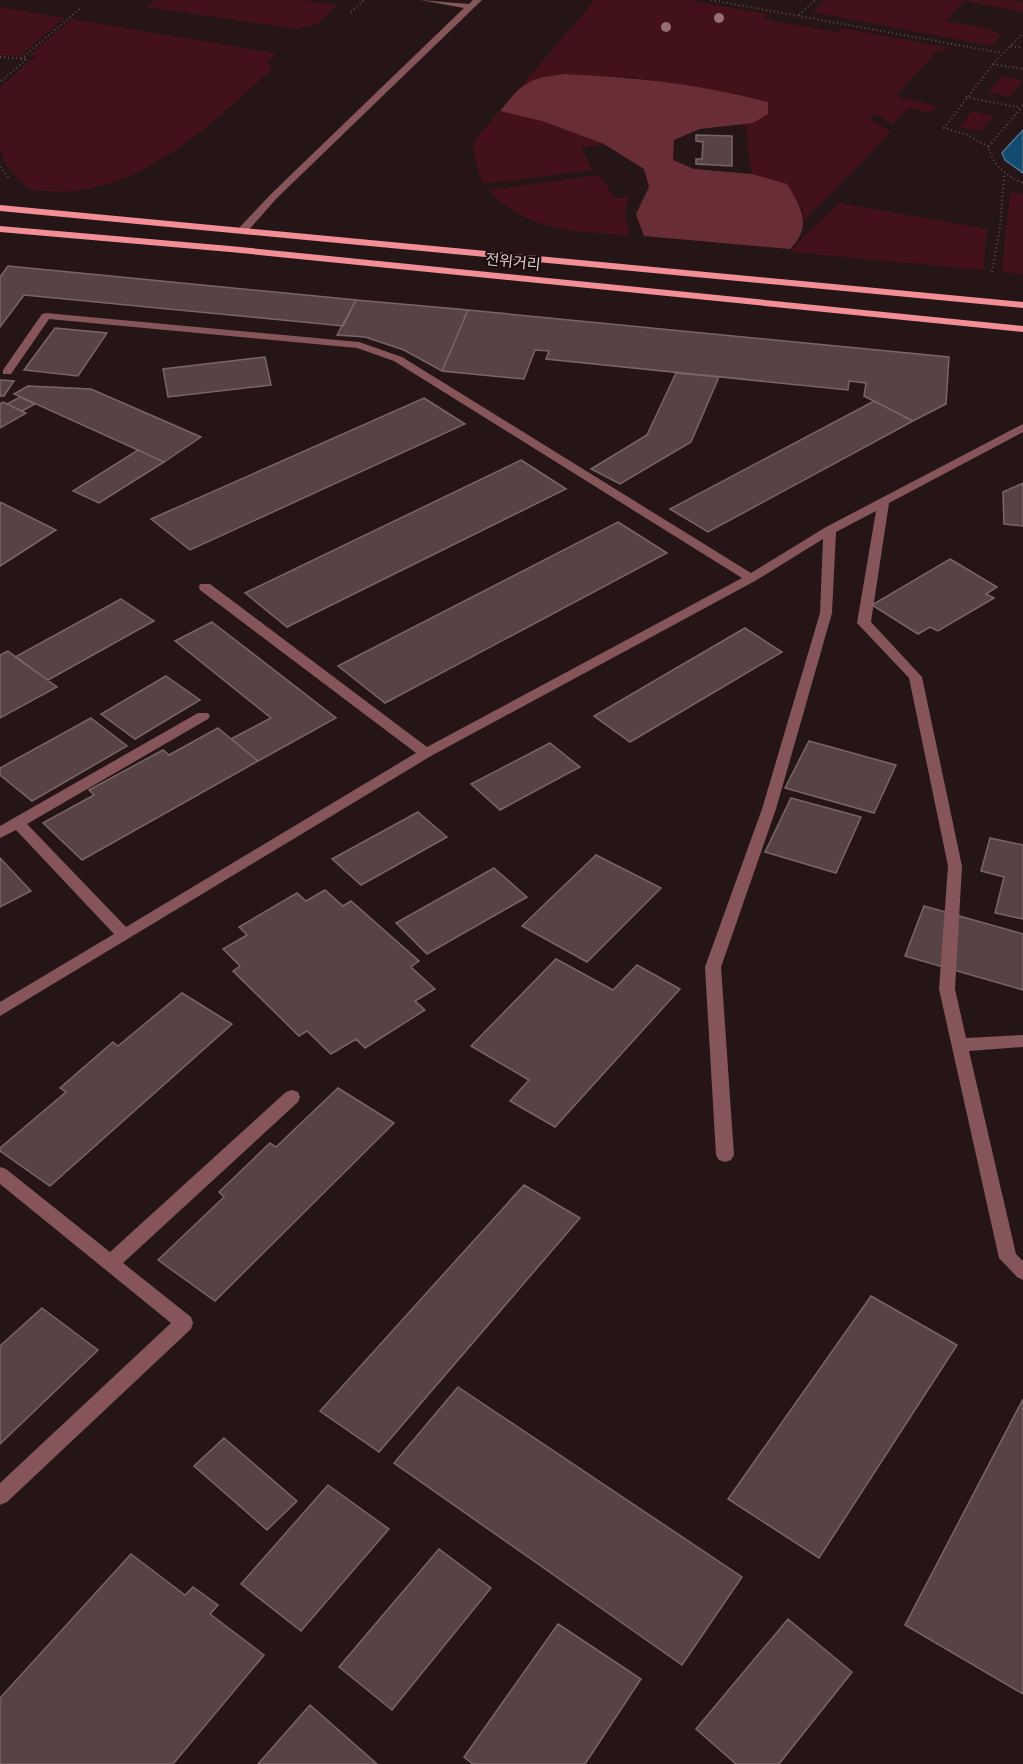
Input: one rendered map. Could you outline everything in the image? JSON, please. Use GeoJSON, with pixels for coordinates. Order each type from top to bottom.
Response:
{"type":"FeatureCollection","features":[{"type":"Feature","properties":{"kind":"main road","name":"전위거리"},"geometry":{"type":"LineString","coordinates":[[0,208],[1023,305]]}},
{"type":"Feature","properties":{"kind":"main road","name":"전위거리"},"geometry":{"type":"LineString","coordinates":[[0,229],[230,249],[1023,329]]}},
{"type":"Feature","properties":{"kind":"street"},"geometry":{"type":"LineString","coordinates":[[424,0],[475,4]]}},
{"type":"Feature","properties":{"kind":"street"},"geometry":{"type":"LineString","coordinates":[[242,231],[274,196],[475,4]]}},
{"type":"Feature","properties":{"kind":"street"},"geometry":{"type":"LineString","coordinates":[[7,372],[46,316],[359,345],[398,358],[751,578]]}},
{"type":"Feature","properties":{"kind":"street"},"geometry":{"type":"LineString","coordinates":[[0,1010],[426,753],[751,578],[830,530],[1023,427]]}},
{"type":"Feature","properties":{"kind":"street"},"geometry":{"type":"LineString","coordinates":[[883,502],[864,623],[915,677],[956,866],[947,989],[1008,1258],[1023,1272]]}},
{"type":"Feature","properties":{"kind":"street"},"geometry":{"type":"LineString","coordinates":[[725,1155],[713,967],[769,809],[826,613],[830,530]]}},
{"type":"Feature","properties":{"kind":"street"},"geometry":{"type":"LineString","coordinates":[[205,586],[426,753]]}},
{"type":"Feature","properties":{"kind":"street"},"geometry":{"type":"LineString","coordinates":[[0,833],[203,716]]}},
{"type":"Feature","properties":{"kind":"street"},"geometry":{"type":"LineString","coordinates":[[18,824],[124,935]]}},
{"type":"Feature","properties":{"kind":"street"},"geometry":{"type":"LineString","coordinates":[[959,1045],[1023,1041]]}},
{"type":"Feature","properties":{"kind":"street"},"geometry":{"type":"LineString","coordinates":[[110,1263],[291,1097]]}},
{"type":"Feature","properties":{"kind":"street"},"geometry":{"type":"LineString","coordinates":[[0,1174],[184,1323],[0,1496]]}},
{"type":"Feature","properties":{"kind":"path"},"geometry":{"type":"LineString","coordinates":[[351,12],[364,0]]}},
{"type":"Feature","properties":{"kind":"path"},"geometry":{"type":"LineString","coordinates":[[711,0],[1002,53]]}},
{"type":"Feature","properties":{"kind":"path"},"geometry":{"type":"LineString","coordinates":[[799,16],[815,0]]}},
{"type":"Feature","properties":{"kind":"path"},"geometry":{"type":"LineString","coordinates":[[21,59],[82,7]]}},
{"type":"Feature","properties":{"kind":"path"},"geometry":{"type":"LineString","coordinates":[[1023,33],[1002,53],[944,128],[968,135],[988,147],[991,160],[1004,175],[1023,183]]}},
{"type":"Feature","properties":{"kind":"path"},"geometry":{"type":"LineString","coordinates":[[1010,46],[1023,48]]}},
{"type":"Feature","properties":{"kind":"path"},"geometry":{"type":"LineString","coordinates":[[0,57],[27,59],[0,82]]}},
{"type":"Feature","properties":{"kind":"path"},"geometry":{"type":"LineString","coordinates":[[993,64],[1023,69]]}},
{"type":"Feature","properties":{"kind":"path"},"geometry":{"type":"LineString","coordinates":[[966,97],[1022,107]]}},
{"type":"Feature","properties":{"kind":"path"},"geometry":{"type":"LineString","coordinates":[[988,147],[1022,107]]}},
{"type":"Feature","properties":{"kind":"path"},"geometry":{"type":"LineString","coordinates":[[977,300],[981,281],[993,272],[1000,227],[1004,175]]}},
{"type":"Feature","properties":{"kind":"shaded area"},"geometry":{"type":"Polygon","coordinates":[[[156,0],[302,0],[338,5],[316,25],[297,29],[146,7],[156,0]]]}},
{"type":"Feature","properties":{"kind":"shaded area"},"geometry":{"type":"Polygon","coordinates":[[[595,0],[690,0],[767,14],[763,19],[836,32],[841,28],[951,48],[936,52],[896,96],[937,106],[931,113],[909,108],[892,124],[876,114],[869,118],[891,132],[802,222],[803,211],[787,184],[752,174],[745,124],[753,123],[768,102],[738,94],[627,77],[564,74],[546,76],[522,85],[595,0]]]}},
{"type":"Feature","properties":{"kind":"shaded area"},"geometry":{"type":"Polygon","coordinates":[[[824,0],[1015,0],[1023,2],[1023,12],[965,1],[946,21],[986,28],[1001,34],[992,46],[812,12],[824,0]]]}},
{"type":"Feature","properties":{"kind":"shaded area"},"geometry":{"type":"Polygon","coordinates":[[[0,7],[65,18],[19,57],[0,55],[0,7]]]}},
{"type":"Feature","properties":{"kind":"shaded area"},"geometry":{"type":"Polygon","coordinates":[[[72,19],[276,53],[268,62],[273,68],[192,138],[163,158],[132,175],[99,186],[65,192],[28,189],[6,165],[0,148],[0,87],[36,56],[29,55],[72,19]]]}},
{"type":"Feature","properties":{"kind":"shaded area"},"geometry":{"type":"Polygon","coordinates":[[[564,74],[666,82],[717,90],[768,102],[768,114],[753,123],[700,129],[674,140],[673,160],[694,169],[752,174],[787,184],[797,201],[802,216],[803,224],[797,241],[790,249],[644,236],[636,214],[649,187],[644,169],[604,144],[542,121],[500,111],[526,84],[533,80],[564,74]]]}},
{"type":"Feature","properties":{"kind":"shaded area"},"geometry":{"type":"Polygon","coordinates":[[[1002,76],[1023,81],[1010,97],[988,92],[1002,76]]]}},
{"type":"Feature","properties":{"kind":"shaded area"},"geometry":{"type":"Polygon","coordinates":[[[500,111],[542,121],[604,144],[581,148],[593,170],[483,184],[475,158],[474,143],[500,111]]]}},
{"type":"Feature","properties":{"kind":"shaded area"},"geometry":{"type":"Polygon","coordinates":[[[972,111],[994,116],[981,131],[959,127],[972,111]]]}},
{"type":"Feature","properties":{"kind":"shaded area"},"geometry":{"type":"Polygon","coordinates":[[[599,175],[615,198],[628,197],[625,215],[629,236],[572,230],[536,222],[503,204],[489,190],[599,175]]]}},
{"type":"Feature","properties":{"kind":"shaded area"},"geometry":{"type":"Polygon","coordinates":[[[1010,192],[1023,194],[1023,274],[1002,272],[1010,192]]]}},
{"type":"Feature","properties":{"kind":"shaded area"},"geometry":{"type":"Polygon","coordinates":[[[840,203],[987,229],[983,270],[790,252],[840,203]]]}},
{"type":"Feature","properties":{"kind":"water"},"geometry":{"type":"Polygon","coordinates":[[[1023,130],[1023,173],[1005,160],[1002,153],[1023,130]]]}},
{"type":"Feature","properties":{"kind":"building"},"geometry":{"type":"Polygon","coordinates":[[[696,135],[732,136],[732,166],[696,164],[696,159],[702,159],[703,142],[696,141],[696,135]]]}},
{"type":"Feature","properties":{"kind":"building"},"geometry":{"type":"Polygon","coordinates":[[[8,266],[356,300],[343,326],[24,295],[0,327],[0,277],[8,266]]]}},
{"type":"Feature","properties":{"kind":"building"},"geometry":{"type":"Polygon","coordinates":[[[356,300],[468,310],[442,371],[404,350],[365,337],[337,335],[356,300]]]}},
{"type":"Feature","properties":{"kind":"building"},"geometry":{"type":"Polygon","coordinates":[[[468,310],[949,357],[946,404],[913,421],[864,396],[866,383],[849,381],[848,390],[546,359],[549,351],[535,350],[524,379],[442,371],[468,310]]]}},
{"type":"Feature","properties":{"kind":"building"},"geometry":{"type":"Polygon","coordinates":[[[55,328],[107,333],[78,376],[24,370],[55,328]]]}},
{"type":"Feature","properties":{"kind":"building"},"geometry":{"type":"Polygon","coordinates":[[[265,357],[271,385],[168,397],[163,369],[265,357]]]}},
{"type":"Feature","properties":{"kind":"building"},"geometry":{"type":"Polygon","coordinates":[[[676,373],[719,377],[691,442],[620,484],[591,469],[647,435],[676,373]]]}},
{"type":"Feature","properties":{"kind":"building"},"geometry":{"type":"Polygon","coordinates":[[[0,380],[14,381],[4,396],[0,396],[0,380]]]}},
{"type":"Feature","properties":{"kind":"building"},"geometry":{"type":"Polygon","coordinates":[[[28,386],[91,389],[201,437],[164,462],[14,394],[28,386]]]}},
{"type":"Feature","properties":{"kind":"building"},"geometry":{"type":"Polygon","coordinates":[[[20,397],[35,404],[22,411],[7,404],[20,397]]]}},
{"type":"Feature","properties":{"kind":"building"},"geometry":{"type":"Polygon","coordinates":[[[424,398],[465,424],[190,550],[151,519],[424,398]]]}},
{"type":"Feature","properties":{"kind":"building"},"geometry":{"type":"Polygon","coordinates":[[[874,401],[913,421],[708,532],[670,509],[874,401]]]}},
{"type":"Feature","properties":{"kind":"building"},"geometry":{"type":"Polygon","coordinates":[[[3,402],[26,413],[0,428],[0,404],[3,402]]]}},
{"type":"Feature","properties":{"kind":"building"},"geometry":{"type":"Polygon","coordinates":[[[138,450],[164,462],[99,503],[73,491],[138,450]]]}},
{"type":"Feature","properties":{"kind":"building"},"geometry":{"type":"Polygon","coordinates":[[[521,460],[566,489],[287,627],[245,593],[521,460]]]}},
{"type":"Feature","properties":{"kind":"building"},"geometry":{"type":"Polygon","coordinates":[[[1023,483],[1023,526],[1004,524],[1003,492],[1023,483]]]}},
{"type":"Feature","properties":{"kind":"building"},"geometry":{"type":"Polygon","coordinates":[[[0,502],[56,530],[0,566],[0,502]]]}},
{"type":"Feature","properties":{"kind":"building"},"geometry":{"type":"Polygon","coordinates":[[[618,522],[667,553],[385,703],[338,666],[618,522]]]}},
{"type":"Feature","properties":{"kind":"building"},"geometry":{"type":"Polygon","coordinates":[[[950,559],[997,587],[986,594],[994,598],[938,631],[930,627],[918,634],[872,605],[950,559]]]}},
{"type":"Feature","properties":{"kind":"building"},"geometry":{"type":"Polygon","coordinates":[[[121,599],[154,621],[48,680],[15,657],[121,599]]]}},
{"type":"Feature","properties":{"kind":"building"},"geometry":{"type":"Polygon","coordinates":[[[212,622],[336,718],[258,761],[231,739],[271,718],[175,641],[212,622]]]}},
{"type":"Feature","properties":{"kind":"building"},"geometry":{"type":"Polygon","coordinates":[[[745,628],[782,652],[630,742],[594,716],[745,628]]]}},
{"type":"Feature","properties":{"kind":"building"},"geometry":{"type":"Polygon","coordinates":[[[8,651],[57,687],[0,718],[0,655],[8,651]]]}},
{"type":"Feature","properties":{"kind":"building"},"geometry":{"type":"Polygon","coordinates":[[[166,676],[200,700],[135,739],[101,714],[166,676]]]}},
{"type":"Feature","properties":{"kind":"building"},"geometry":{"type":"Polygon","coordinates":[[[91,718],[127,746],[32,801],[0,775],[0,768],[91,718]]]}},
{"type":"Feature","properties":{"kind":"building"},"geometry":{"type":"Polygon","coordinates":[[[218,728],[258,761],[82,860],[43,823],[94,795],[89,790],[163,750],[169,755],[218,728]]]}},
{"type":"Feature","properties":{"kind":"building"},"geometry":{"type":"Polygon","coordinates":[[[809,741],[896,765],[874,813],[785,788],[809,741]]]}},
{"type":"Feature","properties":{"kind":"building"},"geometry":{"type":"Polygon","coordinates":[[[550,743],[580,767],[500,810],[471,784],[550,743]]]}},
{"type":"Feature","properties":{"kind":"building"},"geometry":{"type":"Polygon","coordinates":[[[791,798],[861,817],[836,873],[765,852],[791,798]]]}},
{"type":"Feature","properties":{"kind":"building"},"geometry":{"type":"Polygon","coordinates":[[[418,812],[447,837],[361,885],[332,859],[418,812]]]}},
{"type":"Feature","properties":{"kind":"building"},"geometry":{"type":"Polygon","coordinates":[[[990,838],[1023,845],[1023,919],[995,913],[1004,877],[981,871],[990,838]]]}},
{"type":"Feature","properties":{"kind":"building"},"geometry":{"type":"Polygon","coordinates":[[[596,855],[661,888],[587,962],[522,926],[596,855]]]}},
{"type":"Feature","properties":{"kind":"building"},"geometry":{"type":"Polygon","coordinates":[[[0,858],[31,891],[0,907],[0,858]]]}},
{"type":"Feature","properties":{"kind":"building"},"geometry":{"type":"Polygon","coordinates":[[[494,868],[527,897],[427,954],[396,923],[494,868]]]}},
{"type":"Feature","properties":{"kind":"building"},"geometry":{"type":"Polygon","coordinates":[[[325,890],[343,906],[351,901],[419,961],[411,967],[435,989],[415,1001],[425,1010],[365,1048],[356,1039],[331,1054],[307,1031],[299,1036],[233,971],[240,966],[223,949],[247,935],[239,927],[297,893],[306,901],[325,890]]]}},
{"type":"Feature","properties":{"kind":"building"},"geometry":{"type":"Polygon","coordinates":[[[924,906],[1023,934],[1023,990],[905,956],[924,906]]]}},
{"type":"Feature","properties":{"kind":"building"},"geometry":{"type":"Polygon","coordinates":[[[556,959],[613,990],[637,965],[680,989],[555,1127],[510,1101],[529,1080],[471,1046],[556,959]]]}},
{"type":"Feature","properties":{"kind":"building"},"geometry":{"type":"Polygon","coordinates":[[[182,993],[232,1024],[50,1186],[0,1151],[0,1148],[66,1092],[60,1088],[113,1042],[118,1046],[182,993]]]}},
{"type":"Feature","properties":{"kind":"building"},"geometry":{"type":"Polygon","coordinates":[[[338,1088],[394,1123],[215,1301],[158,1260],[224,1197],[219,1192],[270,1143],[276,1147],[338,1088]]]}},
{"type":"Feature","properties":{"kind":"building"},"geometry":{"type":"Polygon","coordinates":[[[524,1185],[580,1218],[379,1452],[320,1411],[524,1185]]]}},
{"type":"Feature","properties":{"kind":"building"},"geometry":{"type":"Polygon","coordinates":[[[871,1296],[957,1345],[819,1558],[728,1499],[871,1296]]]}},
{"type":"Feature","properties":{"kind":"building"},"geometry":{"type":"Polygon","coordinates":[[[42,1308],[98,1350],[0,1444],[0,1346],[42,1308]]]}},
{"type":"Feature","properties":{"kind":"building"},"geometry":{"type":"Polygon","coordinates":[[[458,1387],[742,1577],[682,1665],[394,1463],[458,1387]]]}},
{"type":"Feature","properties":{"kind":"building"},"geometry":{"type":"Polygon","coordinates":[[[1023,1399],[1023,1694],[905,1625],[1023,1399]]]}},
{"type":"Feature","properties":{"kind":"building"},"geometry":{"type":"Polygon","coordinates":[[[224,1438],[297,1501],[267,1530],[194,1466],[224,1438]]]}},
{"type":"Feature","properties":{"kind":"building"},"geometry":{"type":"Polygon","coordinates":[[[328,1485],[389,1529],[301,1631],[241,1584],[328,1485]]]}},
{"type":"Feature","properties":{"kind":"building"},"geometry":{"type":"Polygon","coordinates":[[[439,1549],[491,1588],[392,1710],[339,1667],[439,1549]]]}},
{"type":"Feature","properties":{"kind":"building"},"geometry":{"type":"Polygon","coordinates":[[[131,1554],[185,1595],[193,1587],[218,1605],[210,1614],[264,1655],[173,1764],[0,1764],[0,1698],[131,1554]]]}},
{"type":"Feature","properties":{"kind":"building"},"geometry":{"type":"Polygon","coordinates":[[[788,1619],[852,1672],[779,1764],[736,1764],[696,1729],[788,1619]]]}},
{"type":"Feature","properties":{"kind":"building"},"geometry":{"type":"Polygon","coordinates":[[[558,1624],[641,1679],[585,1764],[473,1764],[464,1757],[558,1624]]]}},
{"type":"Feature","properties":{"kind":"building"},"geometry":{"type":"Polygon","coordinates":[[[310,1705],[377,1764],[258,1764],[310,1705]]]}}]}
